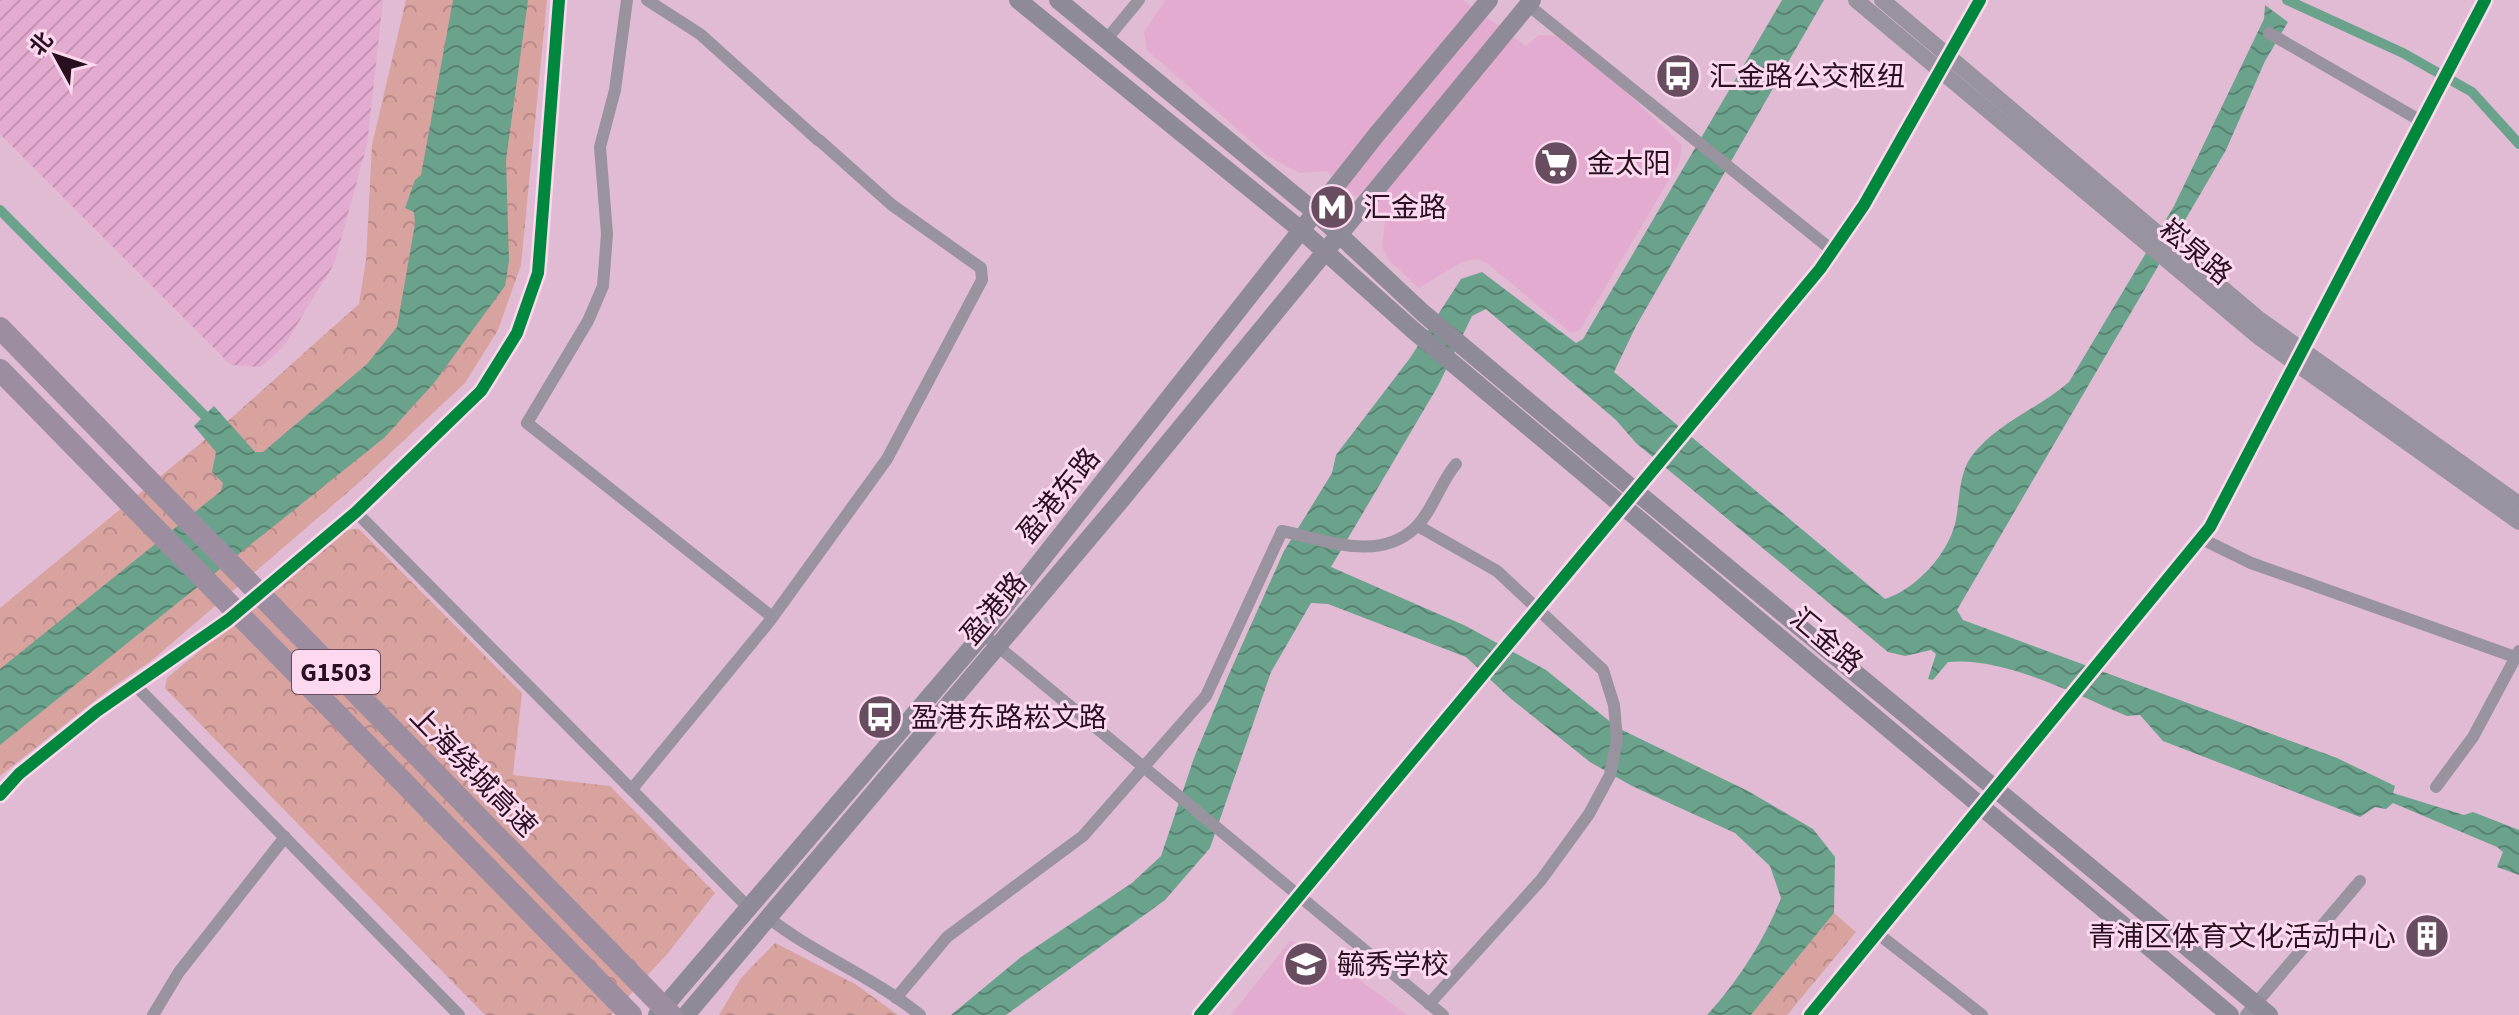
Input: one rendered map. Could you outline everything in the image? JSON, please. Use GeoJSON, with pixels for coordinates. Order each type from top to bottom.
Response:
{"type":"FeatureCollection","features":[{"type":"Feature","properties":{"kind":"highway","name":"上海绕城高速"},"geometry":{"type":"LineString","coordinates":[[0,328],[671,1015]]}},
{"type":"Feature","properties":{"kind":"highway","name":"上海绕城高速"},"geometry":{"type":"LineString","coordinates":[[0,370],[631,1015]]}},
{"type":"Feature","properties":{"kind":"main road","name":"汇金路"},"geometry":{"type":"LineString","coordinates":[[1018,0],[1301,230],[1460,369],[1628,497],[1994,789],[2257,1011]]}},
{"type":"Feature","properties":{"kind":"main road","name":"汇金路"},"geometry":{"type":"LineString","coordinates":[[1058,0],[1315,212],[1628,497],[1980,806],[2230,1015]]}},
{"type":"Feature","properties":{"kind":"main road","name":"盈港东路"},"geometry":{"type":"LineString","coordinates":[[657,1015],[748,907],[991,639],[1315,212],[1489,0]]}},
{"type":"Feature","properties":{"kind":"main road"},"geometry":{"type":"LineString","coordinates":[[1338,234],[1530,2]]}},
{"type":"Feature","properties":{"kind":"main road","name":"盈港路"},"geometry":{"type":"LineString","coordinates":[[686,1015],[991,639],[1338,234]]}},
{"type":"Feature","properties":{"kind":"street"},"geometry":{"type":"LineString","coordinates":[[0,795],[19,774],[97,711],[137,687],[228,620],[356,512],[481,391],[517,333],[538,273],[559,0]]}},
{"type":"Feature","properties":{"kind":"street"},"geometry":{"type":"LineString","coordinates":[[627,0],[615,90],[600,147],[607,234],[603,286],[588,321],[527,423],[771,616]]}},
{"type":"Feature","properties":{"kind":"street"},"geometry":{"type":"LineString","coordinates":[[632,789],[771,616],[887,459],[982,280],[981,268],[892,205],[700,34],[647,0]]}},
{"type":"Feature","properties":{"kind":"street"},"geometry":{"type":"LineString","coordinates":[[1106,40],[1139,0]]}},
{"type":"Feature","properties":{"kind":"street","name":"崧泉路"},"geometry":{"type":"LineString","coordinates":[[1856,0],[2150,238]]}},
{"type":"Feature","properties":{"kind":"street","name":"崧泉路"},"geometry":{"type":"LineString","coordinates":[[1882,0],[1950,55],[2178,262],[2297,357],[2462,474],[2519,522]]}},
{"type":"Feature","properties":{"kind":"street"},"geometry":{"type":"LineString","coordinates":[[1200,1015],[1833,251],[1864,205],[1980,0]]}},
{"type":"Feature","properties":{"kind":"street"},"geometry":{"type":"LineString","coordinates":[[1810,1015],[2202,539],[2485,0]]}},
{"type":"Feature","properties":{"kind":"street"},"geometry":{"type":"LineString","coordinates":[[1530,2],[1833,251]]}},
{"type":"Feature","properties":{"kind":"street"},"geometry":{"type":"LineString","coordinates":[[2269,33],[2421,121]]}},
{"type":"Feature","properties":{"kind":"street"},"geometry":{"type":"LineString","coordinates":[[896,998],[947,937],[1083,836],[1206,696],[1282,531],[1370,549],[1393,543],[1418,526],[1456,464]]}},
{"type":"Feature","properties":{"kind":"street","name":"崧泉路"},"geometry":{"type":"LineString","coordinates":[[2462,474],[2519,504]]}},
{"type":"Feature","properties":{"kind":"street"},"geometry":{"type":"LineString","coordinates":[[356,512],[748,907]]}},
{"type":"Feature","properties":{"kind":"street"},"geometry":{"type":"LineString","coordinates":[[1418,526],[1497,571],[1603,670],[1614,705],[1617,739],[1610,775],[1589,814],[1541,880],[1429,1004]]}},
{"type":"Feature","properties":{"kind":"street"},"geometry":{"type":"LineString","coordinates":[[2202,539],[2251,563],[2517,654],[2473,737],[2436,787]]}},
{"type":"Feature","properties":{"kind":"street"},"geometry":{"type":"LineString","coordinates":[[991,639],[1443,1015]]}},
{"type":"Feature","properties":{"kind":"street"},"geometry":{"type":"LineString","coordinates":[[137,687],[459,1015]]}},
{"type":"Feature","properties":{"kind":"street"},"geometry":{"type":"LineString","coordinates":[[153,1015],[179,972],[285,837]]}},
{"type":"Feature","properties":{"kind":"street"},"geometry":{"type":"LineString","coordinates":[[2257,1011],[2360,881]]}},
{"type":"Feature","properties":{"kind":"street"},"geometry":{"type":"LineString","coordinates":[[766,916],[816,952],[920,1015]]}},
{"type":"Feature","properties":{"kind":"street"},"geometry":{"type":"LineString","coordinates":[[1877,933],[1982,1015]]}},
{"type":"Feature","properties":{"kind":"shaded area"},"geometry":{"type":"Polygon","coordinates":[[[0,0],[383,0],[367,145],[334,264],[284,346],[261,367],[231,365],[0,134],[0,0]]]}},
{"type":"Feature","properties":{"kind":"shaded area"},"geometry":{"type":"Polygon","coordinates":[[[1165,0],[1463,0],[1526,46],[1539,35],[1567,36],[1682,145],[1679,163],[1580,330],[1571,333],[1488,264],[1477,259],[1462,262],[1419,288],[1390,261],[1382,247],[1385,221],[1326,171],[1300,173],[1269,157],[1147,50],[1144,32],[1165,0]]]}},
{"type":"Feature","properties":{"kind":"shaded area","name":"毓秀学校"},"geometry":{"type":"Polygon","coordinates":[[[1290,941],[1315,947],[1407,1015],[1231,1015],[1290,941]]]}},
{"type":"Feature","properties":{"kind":"green space"},"geometry":{"type":"Polygon","coordinates":[[[406,0],[547,0],[521,265],[498,330],[465,383],[355,486],[151,661],[111,688],[0,776],[0,608],[229,420],[359,304],[366,260],[372,145],[406,0]]]}},
{"type":"Feature","properties":{"kind":"green space"},"geometry":{"type":"Polygon","coordinates":[[[359,529],[522,693],[513,775],[610,786],[715,893],[668,953],[611,1015],[485,1015],[165,688],[167,678],[345,530],[359,529]]]}},
{"type":"Feature","properties":{"kind":"green space"},"geometry":{"type":"Polygon","coordinates":[[[1834,913],[1856,932],[1787,1015],[1751,1015],[1834,913]]]}},
{"type":"Feature","properties":{"kind":"green space"},"geometry":{"type":"Polygon","coordinates":[[[775,943],[855,984],[898,1015],[719,1015],[741,978],[775,943]]]}},
{"type":"Feature","properties":{"kind":"water"},"geometry":{"type":"Polygon","coordinates":[[[453,0],[528,0],[506,160],[509,261],[505,286],[434,383],[384,438],[0,745],[0,669],[221,491],[223,483],[212,472],[216,452],[194,426],[214,406],[255,452],[263,452],[367,364],[397,327],[415,224],[414,212],[405,208],[415,180],[421,175],[453,0]]]}},
{"type":"Feature","properties":{"kind":"water"},"geometry":{"type":"Polygon","coordinates":[[[1782,0],[1824,0],[1636,326],[1614,372],[1885,599],[1919,579],[1938,559],[1955,524],[1967,464],[1981,445],[2069,382],[2174,206],[2264,19],[2265,5],[2288,22],[2265,61],[2226,150],[1957,610],[1963,620],[2337,758],[2395,786],[2393,793],[2464,815],[2473,812],[2519,830],[2519,875],[2497,867],[2503,852],[2497,847],[2393,803],[2386,809],[2375,807],[2360,817],[2163,741],[2140,715],[2127,716],[2016,671],[1970,662],[1948,662],[1933,680],[1928,679],[1936,654],[1931,650],[1905,656],[1888,652],[1636,443],[1616,420],[1486,309],[1472,316],[1438,386],[1331,567],[1466,626],[1546,670],[1618,728],[1748,791],[1813,829],[1835,857],[1834,913],[1751,1015],[1707,1015],[1749,960],[1781,898],[1770,866],[1735,833],[1632,786],[1590,762],[1510,698],[1466,657],[1328,604],[1311,603],[1271,672],[1210,848],[1165,900],[1006,1015],[951,1015],[1021,957],[1132,883],[1161,856],[1194,758],[1284,551],[1332,473],[1336,455],[1410,358],[1461,279],[1482,272],[1576,343],[1583,339],[1782,0]]]}},
{"type":"Feature","properties":{"kind":"waterway"},"geometry":{"type":"LineString","coordinates":[[2287,0],[2403,53],[2472,92],[2519,144]]}},
{"type":"Feature","properties":{"kind":"waterway"},"geometry":{"type":"LineString","coordinates":[[0,210],[213,424]]}},
{"type":"Feature","properties":{"kind":"cycle path"},"geometry":{"type":"LineString","coordinates":[[0,795],[19,774],[97,711],[228,620],[356,512],[481,391],[517,333],[538,273],[559,0]]}},
{"type":"Feature","properties":{"kind":"cycle path"},"geometry":{"type":"LineString","coordinates":[[1200,1015],[1820,269],[1864,205],[1980,0]]}},
{"type":"Feature","properties":{"kind":"cycle path"},"geometry":{"type":"LineString","coordinates":[[1810,1015],[2210,527],[2485,0]]}},
{"type":"Feature","properties":{"kind":"place","name":"汇金路公交枢纽"},"geometry":{"type":"Point","coordinates":[1678,76]}},
{"type":"Feature","properties":{"kind":"place","name":"金太阳"},"geometry":{"type":"Point","coordinates":[1556,163]}},
{"type":"Feature","properties":{"kind":"place","name":"汇金路"},"geometry":{"type":"Point","coordinates":[1332,207]}},
{"type":"Feature","properties":{"kind":"place","name":"盈港东路崧文路"},"geometry":{"type":"Point","coordinates":[880,717]}},
{"type":"Feature","properties":{"kind":"place","name":"青浦区体育文化活动中心"},"geometry":{"type":"Point","coordinates":[2427,936]}},
{"type":"Feature","properties":{"kind":"place","name":"毓秀学校"},"geometry":{"type":"Point","coordinates":[1306,964]}}]}
